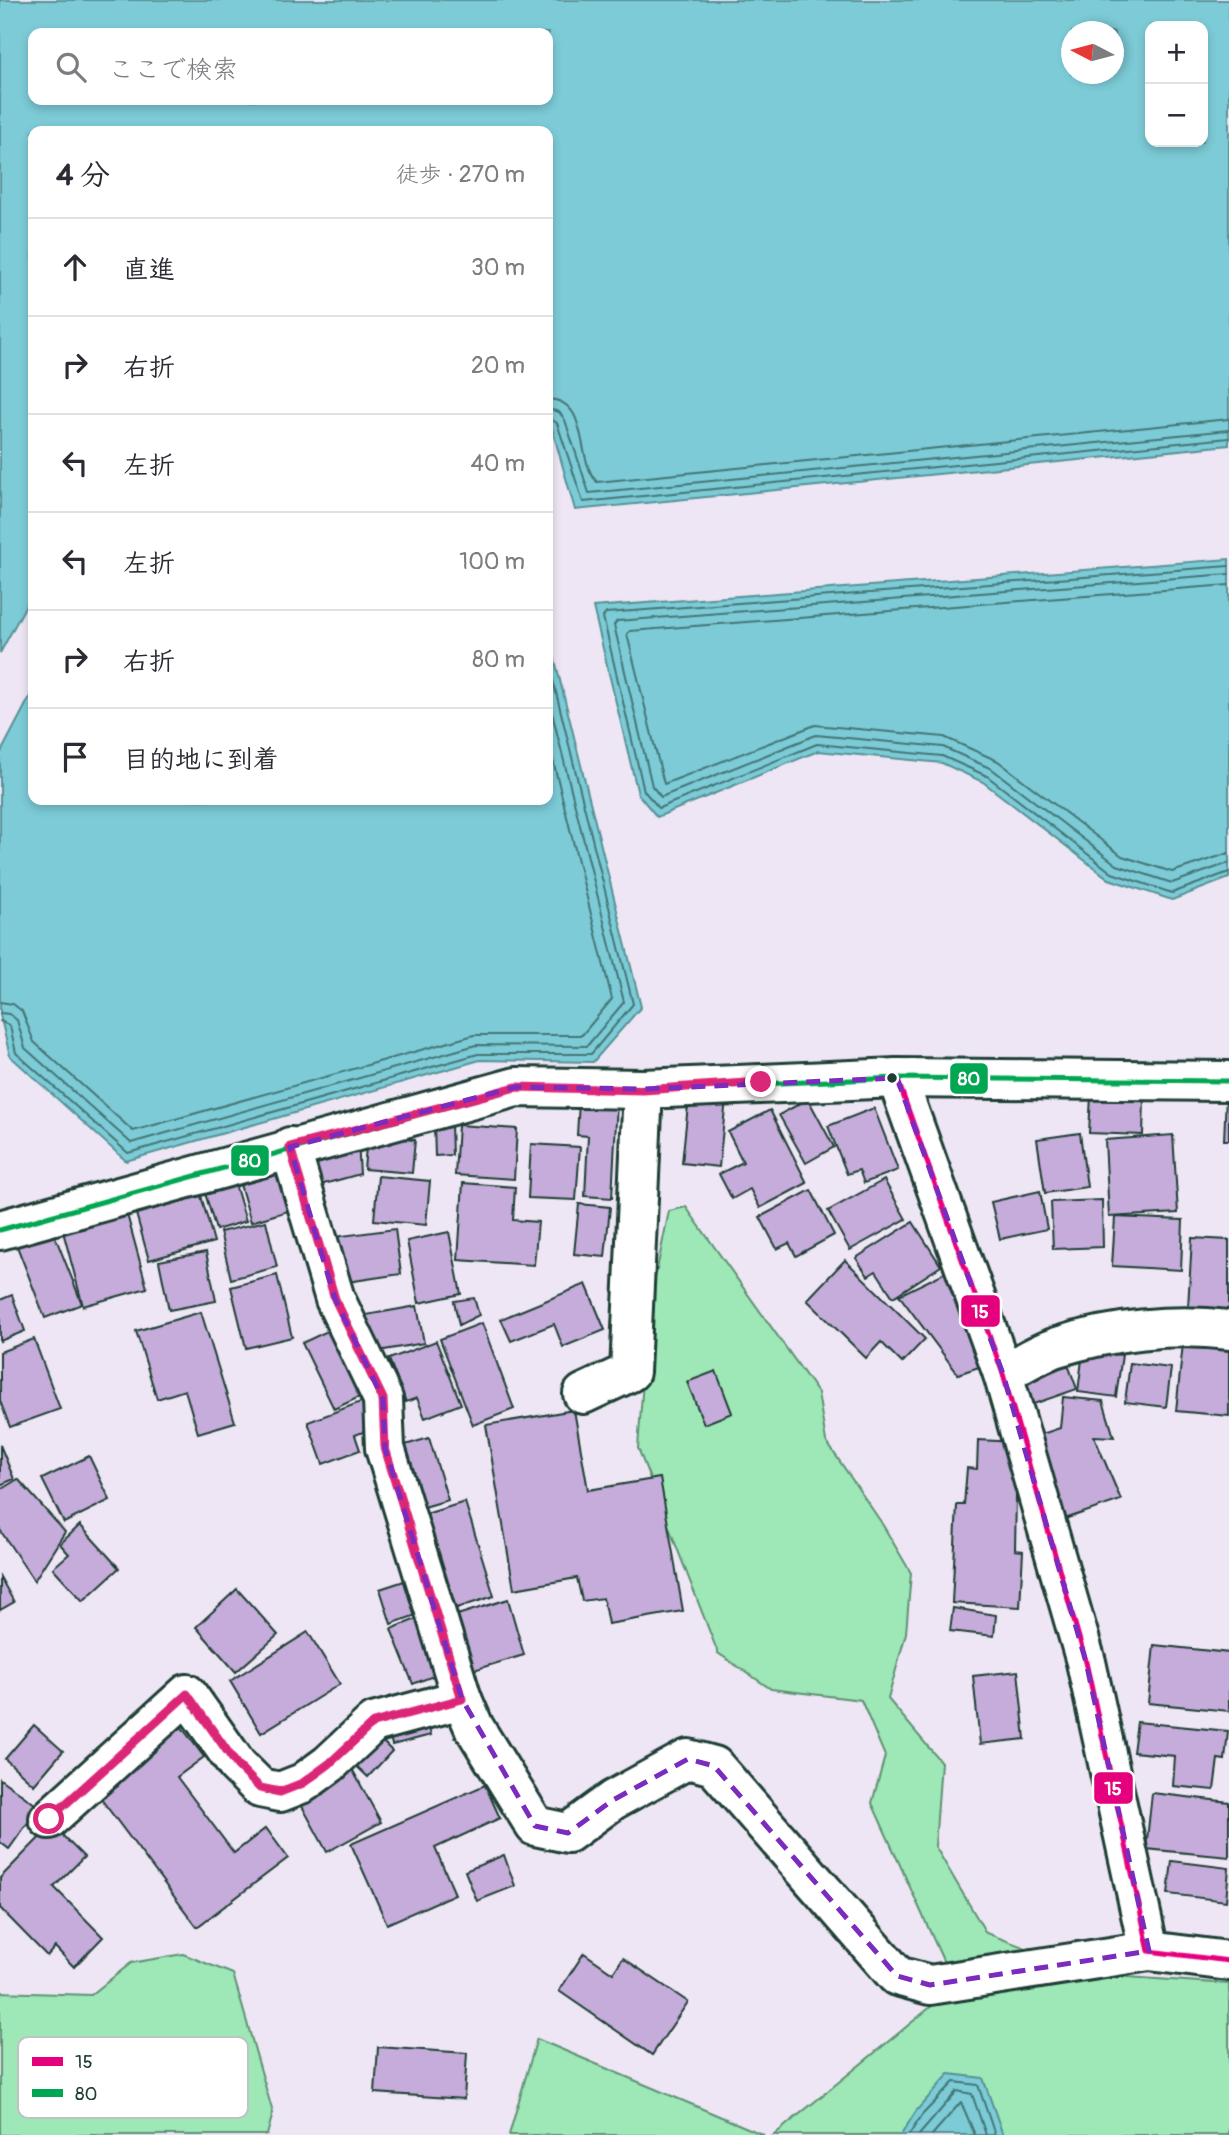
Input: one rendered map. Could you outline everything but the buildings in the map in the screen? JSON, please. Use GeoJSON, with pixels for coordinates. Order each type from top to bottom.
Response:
{"type":"FeatureCollection","features":[{"type":"Feature","properties":{"kind":"street"},"geometry":{"type":"LineString","coordinates":[[0,1230],[290,1147],[516,1087],[643,1090],[897,1078],[1229,1081]]}},
{"type":"Feature","properties":{"kind":"street"},"geometry":{"type":"LineString","coordinates":[[897,1078],[1003,1374],[1086,1662],[1149,1951]]}},
{"type":"Feature","properties":{"kind":"street"},"geometry":{"type":"LineString","coordinates":[[583,1394],[630,1372],[643,1090]]}},
{"type":"Feature","properties":{"kind":"street"},"geometry":{"type":"LineString","coordinates":[[290,1147],[335,1299],[383,1399],[385,1448],[462,1699],[474,1727],[535,1826],[568,1833],[613,1800],[688,1759],[714,1766],[897,1976],[930,1985],[1149,1951],[1229,1961]]}},
{"type":"Feature","properties":{"kind":"street"},"geometry":{"type":"LineString","coordinates":[[1003,1374],[1055,1347],[1130,1331],[1191,1325],[1229,1330]]}},
{"type":"Feature","properties":{"kind":"street"},"geometry":{"type":"LineString","coordinates":[[49,1819],[187,1694],[237,1765],[260,1788],[280,1792],[303,1783],[329,1764],[373,1723],[462,1699]]}},
{"type":"Feature","properties":{"kind":"highlighted area"},"geometry":{"type":"Polygon","coordinates":[[[897,1078],[1003,1374],[1086,1662],[1149,1951],[930,1985],[897,1976],[714,1766],[688,1759],[613,1800],[568,1833],[535,1826],[462,1699],[385,1448],[383,1399],[335,1299],[290,1147],[516,1087],[643,1089],[897,1078]]]}},
{"type":"Feature","properties":{"kind":"green space"},"geometry":{"type":"Polygon","coordinates":[[[686,1207],[818,1393],[826,1441],[881,1522],[911,1573],[906,1633],[888,1699],[941,1762],[935,1846],[986,1933],[1098,1975],[1229,1984],[1229,2135],[774,2135],[955,1987],[872,1803],[885,1756],[861,1700],[771,1689],[718,1653],[638,1448],[648,1313],[669,1211],[686,1207]]]}},
{"type":"Feature","properties":{"kind":"green space"},"geometry":{"type":"Polygon","coordinates":[[[183,1954],[233,1974],[273,2113],[267,2135],[0,2135],[0,1992],[91,1995],[131,1963],[183,1954]]]}},
{"type":"Feature","properties":{"kind":"green space"},"geometry":{"type":"Polygon","coordinates":[[[537,2039],[764,2135],[509,2135],[537,2039]]]}},
{"type":"Feature","properties":{"kind":"water"},"geometry":{"type":"Polygon","coordinates":[[[0,0],[1229,0],[1229,445],[575,510],[553,432],[553,126],[28,126],[28,601],[0,653],[0,0]]]}},
{"type":"Feature","properties":{"kind":"water"},"geometry":{"type":"Polygon","coordinates":[[[1229,559],[1229,878],[1172,900],[1109,879],[983,782],[942,763],[818,751],[657,817],[638,794],[593,607],[1229,559]]]}},
{"type":"Feature","properties":{"kind":"water"},"geometry":{"type":"Polygon","coordinates":[[[553,652],[641,1007],[593,1062],[480,1060],[126,1161],[10,1056],[0,1015],[0,754],[28,701],[28,805],[553,805],[553,652]]]}},
{"type":"Feature","properties":{"kind":"water"},"geometry":{"type":"Polygon","coordinates":[[[949,2074],[983,2078],[1003,2135],[901,2135],[916,2111],[949,2074]]]}},
{"type":"Feature","properties":{"kind":"transit line","name":"15"},"geometry":{"type":"LineString","coordinates":[[897,1078],[1003,1374],[1086,1662],[1149,1951],[1229,1961]]}},
{"type":"Feature","properties":{"kind":"transit line","name":"80"},"geometry":{"type":"LineString","coordinates":[[0,1230],[516,1087],[643,1089],[897,1078],[1229,1081]]}},
{"type":"Feature","properties":{"kind":"route"},"geometry":{"type":"LineString","coordinates":[[49,1819],[187,1694],[237,1765],[260,1788],[280,1792],[303,1783],[329,1764],[373,1723],[462,1699],[385,1448],[383,1399],[335,1299],[290,1147],[516,1087],[643,1090],[761,1082]]}}]}
